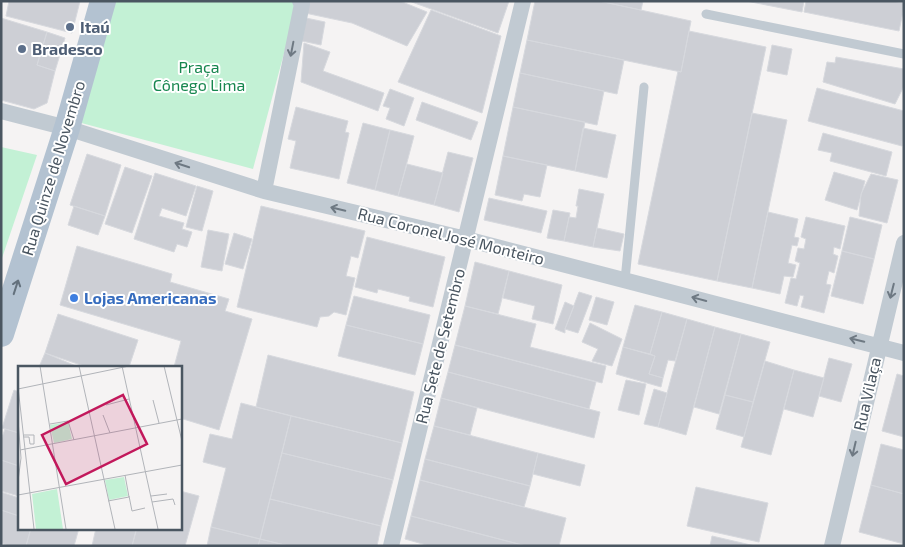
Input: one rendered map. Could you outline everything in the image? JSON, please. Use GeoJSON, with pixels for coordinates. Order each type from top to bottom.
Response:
{"type":"FeatureCollection","features":[{"type":"Feature","properties":{"kind":"main road","name":"Rua Quinze de Novembro"},"geometry":{"type":"LineString","coordinates":[[1,334],[67,128],[104,1]]}},
{"type":"Feature","properties":{"kind":"street"},"geometry":{"type":"LineString","coordinates":[[264,191],[302,4],[300,1]]}},
{"type":"Feature","properties":{"kind":"street","name":"Rua Sete de Setembro"},"geometry":{"type":"LineString","coordinates":[[392,546],[523,1]]}},
{"type":"Feature","properties":{"kind":"street","name":"Rua Coronel José Monteiro"},"geometry":{"type":"LineString","coordinates":[[1,111],[67,128],[264,191],[466,239],[904,353]]}},
{"type":"Feature","properties":{"kind":"street","name":"Rua Vilaça"},"geometry":{"type":"LineString","coordinates":[[832,546],[904,243]]}},
{"type":"Feature","properties":{"kind":"lane"},"geometry":{"type":"LineString","coordinates":[[706,14],[904,54]]}},
{"type":"Feature","properties":{"kind":"lane"},"geometry":{"type":"LineString","coordinates":[[625,280],[644,86]]}},
{"type":"Feature","properties":{"kind":"green space","name":"Praça Cônego Lima"},"geometry":{"type":"Polygon","coordinates":[[[106,1],[298,1],[253,169],[74,121],[106,1]]]}},
{"type":"Feature","properties":{"kind":"green space"},"geometry":{"type":"Polygon","coordinates":[[[1,147],[37,155],[1,261],[1,147]]]}},
{"type":"Feature","properties":{"kind":"building"},"geometry":{"type":"Polygon","coordinates":[[[9,1],[80,1],[72,33],[6,16],[9,1]]]}},
{"type":"Feature","properties":{"kind":"building"},"geometry":{"type":"Polygon","coordinates":[[[307,1],[400,1],[427,12],[407,46],[352,23],[305,13],[307,1]]]}},
{"type":"Feature","properties":{"kind":"building"},"geometry":{"type":"Polygon","coordinates":[[[409,1],[509,1],[498,33],[409,1]]]}},
{"type":"Feature","properties":{"kind":"building"},"geometry":{"type":"Polygon","coordinates":[[[535,1],[599,1],[691,21],[681,72],[527,40],[535,1]]]}},
{"type":"Feature","properties":{"kind":"building"},"geometry":{"type":"Polygon","coordinates":[[[599,1],[643,1],[641,10],[599,1]]]}},
{"type":"Feature","properties":{"kind":"building"},"geometry":{"type":"Polygon","coordinates":[[[746,1],[804,1],[802,12],[746,1]]]}},
{"type":"Feature","properties":{"kind":"building"},"geometry":{"type":"Polygon","coordinates":[[[806,1],[892,1],[904,3],[904,7],[899,31],[804,12],[806,1]]]}},
{"type":"Feature","properties":{"kind":"building"},"geometry":{"type":"Polygon","coordinates":[[[431,10],[501,36],[482,113],[398,82],[431,10]]]}},
{"type":"Feature","properties":{"kind":"building","name":"Bradesco"},"geometry":{"type":"Polygon","coordinates":[[[1,18],[47,32],[37,65],[55,71],[47,103],[34,109],[1,100],[1,18]]]}},
{"type":"Feature","properties":{"kind":"building"},"geometry":{"type":"Polygon","coordinates":[[[306,18],[325,22],[321,45],[302,41],[306,18]]]}},
{"type":"Feature","properties":{"kind":"building"},"geometry":{"type":"Polygon","coordinates":[[[689,31],[766,47],[717,281],[638,264],[678,71],[681,72],[689,31]]]}},
{"type":"Feature","properties":{"kind":"building"},"geometry":{"type":"Polygon","coordinates":[[[47,32],[65,38],[55,71],[37,65],[47,32]]]}},
{"type":"Feature","properties":{"kind":"building"},"geometry":{"type":"Polygon","coordinates":[[[527,40],[624,60],[617,94],[520,73],[527,40]]]}},
{"type":"Feature","properties":{"kind":"building"},"geometry":{"type":"Polygon","coordinates":[[[304,43],[330,52],[323,71],[384,93],[378,111],[301,82],[304,43]]]}},
{"type":"Feature","properties":{"kind":"building"},"geometry":{"type":"Polygon","coordinates":[[[772,45],[792,49],[787,75],[767,71],[772,45]]]}},
{"type":"Feature","properties":{"kind":"building"},"geometry":{"type":"Polygon","coordinates":[[[836,57],[904,69],[904,86],[895,104],[823,82],[827,62],[835,63],[836,57]]]}},
{"type":"Feature","properties":{"kind":"building"},"geometry":{"type":"Polygon","coordinates":[[[520,73],[604,91],[597,125],[513,107],[520,73]]]}},
{"type":"Feature","properties":{"kind":"building"},"geometry":{"type":"Polygon","coordinates":[[[817,88],[904,111],[902,146],[808,121],[817,88]]]}},
{"type":"Feature","properties":{"kind":"building"},"geometry":{"type":"Polygon","coordinates":[[[390,89],[414,98],[404,126],[386,119],[390,108],[383,106],[390,89]]]}},
{"type":"Feature","properties":{"kind":"building"},"geometry":{"type":"Polygon","coordinates":[[[422,102],[478,122],[471,140],[416,120],[422,102]]]}},
{"type":"Feature","properties":{"kind":"building"},"geometry":{"type":"Polygon","coordinates":[[[296,107],[348,121],[345,132],[349,133],[339,179],[290,168],[296,141],[288,139],[296,107]]]}},
{"type":"Feature","properties":{"kind":"building"},"geometry":{"type":"Polygon","coordinates":[[[513,107],[585,122],[575,171],[503,156],[513,107]]]}},
{"type":"Feature","properties":{"kind":"building"},"geometry":{"type":"Polygon","coordinates":[[[752,113],[787,120],[752,288],[717,281],[752,113]]]}},
{"type":"Feature","properties":{"kind":"building"},"geometry":{"type":"Polygon","coordinates":[[[363,123],[390,130],[375,190],[347,183],[363,123]]]}},
{"type":"Feature","properties":{"kind":"building"},"geometry":{"type":"Polygon","coordinates":[[[583,128],[616,135],[607,178],[575,171],[583,128]]]}},
{"type":"Feature","properties":{"kind":"building"},"geometry":{"type":"Polygon","coordinates":[[[390,130],[414,136],[398,196],[375,190],[390,130]]]}},
{"type":"Feature","properties":{"kind":"building"},"geometry":{"type":"Polygon","coordinates":[[[823,133],[892,152],[886,176],[830,161],[832,153],[818,150],[823,133]]]}},
{"type":"Feature","properties":{"kind":"building"},"geometry":{"type":"Polygon","coordinates":[[[448,152],[473,158],[459,212],[434,205],[448,152]]]}},
{"type":"Feature","properties":{"kind":"building"},"geometry":{"type":"Polygon","coordinates":[[[87,154],[121,165],[105,216],[70,205],[87,154]]]}},
{"type":"Feature","properties":{"kind":"building"},"geometry":{"type":"Polygon","coordinates":[[[503,156],[547,165],[540,197],[524,194],[522,201],[495,195],[503,156]]]}},
{"type":"Feature","properties":{"kind":"building"},"geometry":{"type":"Polygon","coordinates":[[[407,164],[443,173],[434,205],[398,196],[407,164]]]}},
{"type":"Feature","properties":{"kind":"building"},"geometry":{"type":"Polygon","coordinates":[[[125,167],[152,176],[132,233],[105,224],[125,167]]]}},
{"type":"Feature","properties":{"kind":"building"},"geometry":{"type":"Polygon","coordinates":[[[834,172],[865,181],[857,210],[825,200],[834,172]]]}},
{"type":"Feature","properties":{"kind":"building"},"geometry":{"type":"Polygon","coordinates":[[[155,173],[196,186],[186,216],[162,208],[159,216],[184,223],[182,229],[192,232],[187,247],[177,244],[174,252],[134,239],[155,173]]]}},
{"type":"Feature","properties":{"kind":"building"},"geometry":{"type":"Polygon","coordinates":[[[871,174],[898,180],[887,223],[859,216],[861,194],[871,174]]]}},
{"type":"Feature","properties":{"kind":"building"},"geometry":{"type":"Polygon","coordinates":[[[197,186],[213,191],[202,231],[186,227],[197,186]]]}},
{"type":"Feature","properties":{"kind":"building"},"geometry":{"type":"Polygon","coordinates":[[[579,189],[604,194],[593,247],[564,241],[569,217],[576,218],[579,189]]]}},
{"type":"Feature","properties":{"kind":"building"},"geometry":{"type":"Polygon","coordinates":[[[489,198],[547,211],[541,233],[484,220],[489,198]]]}},
{"type":"Feature","properties":{"kind":"building"},"geometry":{"type":"Polygon","coordinates":[[[74,206],[105,216],[98,235],[68,225],[74,206]]]}},
{"type":"Feature","properties":{"kind":"building"},"geometry":{"type":"Polygon","coordinates":[[[261,206],[365,231],[358,258],[351,256],[346,276],[355,278],[346,315],[334,312],[329,316],[320,317],[317,327],[237,307],[261,206]]]}},
{"type":"Feature","properties":{"kind":"building"},"geometry":{"type":"Polygon","coordinates":[[[553,210],[570,213],[564,241],[547,238],[553,210]]]}},
{"type":"Feature","properties":{"kind":"building"},"geometry":{"type":"Polygon","coordinates":[[[768,212],[798,219],[794,237],[799,238],[797,246],[792,245],[788,263],[796,265],[793,277],[784,276],[780,294],[752,288],[768,212]]]}},
{"type":"Feature","properties":{"kind":"building"},"geometry":{"type":"Polygon","coordinates":[[[806,217],[845,226],[840,249],[834,247],[833,254],[838,256],[834,273],[829,271],[826,284],[831,285],[824,313],[801,307],[804,296],[800,295],[797,306],[785,303],[791,278],[796,279],[800,263],[795,261],[798,248],[804,249],[806,239],[801,237],[806,217]]]}},
{"type":"Feature","properties":{"kind":"building"},"geometry":{"type":"Polygon","coordinates":[[[850,217],[882,225],[874,259],[842,251],[850,217]]]}},
{"type":"Feature","properties":{"kind":"building"},"geometry":{"type":"Polygon","coordinates":[[[597,228],[624,234],[620,251],[593,247],[597,228]]]}},
{"type":"Feature","properties":{"kind":"building"},"geometry":{"type":"Polygon","coordinates":[[[208,230],[229,234],[222,271],[201,267],[208,230]]]}},
{"type":"Feature","properties":{"kind":"building"},"geometry":{"type":"Polygon","coordinates":[[[234,233],[252,239],[243,269],[225,264],[234,233]]]}},
{"type":"Feature","properties":{"kind":"building"},"geometry":{"type":"Polygon","coordinates":[[[367,237],[445,257],[433,307],[409,301],[410,297],[378,289],[377,293],[355,287],[367,237]]]}},
{"type":"Feature","properties":{"kind":"building"},"geometry":{"type":"Polygon","coordinates":[[[77,246],[172,274],[170,282],[229,299],[225,311],[252,319],[219,430],[181,418],[181,366],[174,366],[181,341],[60,305],[77,246]]]}},
{"type":"Feature","properties":{"kind":"building"},"geometry":{"type":"Polygon","coordinates":[[[842,251],[874,259],[863,304],[831,296],[842,251]]]}},
{"type":"Feature","properties":{"kind":"building"},"geometry":{"type":"Polygon","coordinates":[[[475,262],[509,271],[498,314],[465,306],[475,262]]]}},
{"type":"Feature","properties":{"kind":"building"},"geometry":{"type":"Polygon","coordinates":[[[509,271],[562,285],[553,324],[532,319],[535,306],[503,298],[509,271]]]}},
{"type":"Feature","properties":{"kind":"building"},"geometry":{"type":"Polygon","coordinates":[[[579,292],[592,296],[578,333],[565,329],[579,292]]]}},
{"type":"Feature","properties":{"kind":"building"},"geometry":{"type":"Polygon","coordinates":[[[354,296],[430,315],[423,344],[346,325],[354,296]]]}},
{"type":"Feature","properties":{"kind":"building"},"geometry":{"type":"Polygon","coordinates":[[[596,297],[614,302],[607,325],[589,320],[596,297]]]}},
{"type":"Feature","properties":{"kind":"building"},"geometry":{"type":"Polygon","coordinates":[[[565,302],[574,306],[565,333],[555,329],[565,302]]]}},
{"type":"Feature","properties":{"kind":"building"},"geometry":{"type":"Polygon","coordinates":[[[635,305],[662,312],[650,354],[623,347],[635,305]]]}},
{"type":"Feature","properties":{"kind":"building"},"geometry":{"type":"Polygon","coordinates":[[[465,306],[536,324],[530,347],[606,366],[602,383],[455,345],[465,306]]]}},
{"type":"Feature","properties":{"kind":"building"},"geometry":{"type":"Polygon","coordinates":[[[662,312],[687,319],[675,361],[668,360],[663,378],[649,374],[655,356],[650,354],[662,312]]]}},
{"type":"Feature","properties":{"kind":"building"},"geometry":{"type":"Polygon","coordinates":[[[58,314],[138,340],[129,366],[84,366],[45,353],[58,314]]]}},
{"type":"Feature","properties":{"kind":"building"},"geometry":{"type":"Polygon","coordinates":[[[687,319],[715,327],[686,435],[658,427],[687,319]]]}},
{"type":"Feature","properties":{"kind":"building"},"geometry":{"type":"Polygon","coordinates":[[[590,323],[622,339],[612,366],[592,361],[598,349],[582,342],[590,323]]]}},
{"type":"Feature","properties":{"kind":"building"},"geometry":{"type":"Polygon","coordinates":[[[346,325],[423,344],[415,375],[338,356],[346,325]]]}},
{"type":"Feature","properties":{"kind":"building"},"geometry":{"type":"Polygon","coordinates":[[[715,327],[741,334],[719,414],[694,407],[715,327]]]}},
{"type":"Feature","properties":{"kind":"building"},"geometry":{"type":"Polygon","coordinates":[[[741,334],[770,342],[753,402],[725,395],[741,334]]]}},
{"type":"Feature","properties":{"kind":"building"},"geometry":{"type":"Polygon","coordinates":[[[455,345],[596,382],[589,409],[448,372],[455,345]]]}},
{"type":"Feature","properties":{"kind":"building"},"geometry":{"type":"Polygon","coordinates":[[[623,347],[655,356],[649,374],[663,378],[661,387],[616,374],[623,347]]]}},
{"type":"Feature","properties":{"kind":"building"},"geometry":{"type":"Polygon","coordinates":[[[45,353],[76,366],[39,366],[45,353]]]}},
{"type":"Feature","properties":{"kind":"building"},"geometry":{"type":"Polygon","coordinates":[[[268,355],[414,392],[402,443],[256,407],[268,355]]]}},
{"type":"Feature","properties":{"kind":"building"},"geometry":{"type":"Polygon","coordinates":[[[829,358],[852,364],[841,402],[819,396],[829,358]]]}},
{"type":"Feature","properties":{"kind":"building"},"geometry":{"type":"Polygon","coordinates":[[[765,361],[794,370],[771,455],[741,447],[765,361]]]}},
{"type":"Feature","properties":{"kind":"building"},"geometry":{"type":"Polygon","coordinates":[[[794,370],[824,378],[813,417],[784,409],[794,370]]]}},
{"type":"Feature","properties":{"kind":"building"},"geometry":{"type":"Polygon","coordinates":[[[448,372],[600,412],[594,438],[441,398],[448,372]]]}},
{"type":"Feature","properties":{"kind":"building"},"geometry":{"type":"Polygon","coordinates":[[[897,374],[904,376],[904,437],[882,431],[897,374]]]}},
{"type":"Feature","properties":{"kind":"building"},"geometry":{"type":"Polygon","coordinates":[[[626,380],[646,384],[639,415],[618,410],[626,380]]]}},
{"type":"Feature","properties":{"kind":"building"},"geometry":{"type":"Polygon","coordinates":[[[654,389],[667,393],[658,427],[644,424],[654,389]]]}},
{"type":"Feature","properties":{"kind":"building"},"geometry":{"type":"Polygon","coordinates":[[[14,390],[18,392],[18,433],[2,428],[14,390]]]}},
{"type":"Feature","properties":{"kind":"building"},"geometry":{"type":"Polygon","coordinates":[[[725,395],[753,402],[744,437],[716,429],[725,395]]]}},
{"type":"Feature","properties":{"kind":"building"},"geometry":{"type":"Polygon","coordinates":[[[441,398],[477,408],[470,435],[434,426],[441,398]]]}},
{"type":"Feature","properties":{"kind":"building"},"geometry":{"type":"Polygon","coordinates":[[[241,403],[291,416],[260,539],[211,527],[226,468],[203,462],[210,434],[232,439],[241,403]]]}},
{"type":"Feature","properties":{"kind":"building"},"geometry":{"type":"Polygon","coordinates":[[[291,416],[402,443],[393,480],[282,453],[291,416]]]}},
{"type":"Feature","properties":{"kind":"building"},"geometry":{"type":"Polygon","coordinates":[[[434,426],[538,453],[530,486],[425,459],[434,426]]]}},
{"type":"Feature","properties":{"kind":"building"},"geometry":{"type":"Polygon","coordinates":[[[5,429],[18,433],[18,466],[1,460],[1,440],[5,429]]]}},
{"type":"Feature","properties":{"kind":"building"},"geometry":{"type":"Polygon","coordinates":[[[881,444],[904,450],[904,494],[871,485],[881,444]]]}},
{"type":"Feature","properties":{"kind":"building"},"geometry":{"type":"Polygon","coordinates":[[[282,453],[393,480],[381,526],[270,499],[282,453]]]}},
{"type":"Feature","properties":{"kind":"building"},"geometry":{"type":"Polygon","coordinates":[[[538,453],[585,465],[580,486],[533,474],[538,453]]]}},
{"type":"Feature","properties":{"kind":"building"},"geometry":{"type":"Polygon","coordinates":[[[425,459],[530,486],[524,507],[420,480],[425,459]]]}},
{"type":"Feature","properties":{"kind":"building"},"geometry":{"type":"Polygon","coordinates":[[[1,460],[18,466],[18,496],[1,491],[1,460]]]}},
{"type":"Feature","properties":{"kind":"building"},"geometry":{"type":"Polygon","coordinates":[[[420,480],[566,518],[559,546],[526,546],[411,516],[420,480]]]}},
{"type":"Feature","properties":{"kind":"building"},"geometry":{"type":"Polygon","coordinates":[[[871,485],[904,494],[904,544],[859,532],[871,485]]]}},
{"type":"Feature","properties":{"kind":"building"},"geometry":{"type":"Polygon","coordinates":[[[696,487],[768,503],[759,542],[687,526],[696,487]]]}},
{"type":"Feature","properties":{"kind":"building"},"geometry":{"type":"Polygon","coordinates":[[[181,491],[199,496],[185,546],[132,546],[136,530],[181,530],[181,491]]]}},
{"type":"Feature","properties":{"kind":"building"},"geometry":{"type":"Polygon","coordinates":[[[1,492],[18,498],[18,516],[1,510],[1,492]]]}},
{"type":"Feature","properties":{"kind":"building"},"geometry":{"type":"Polygon","coordinates":[[[270,499],[381,526],[377,546],[289,546],[260,539],[270,499]]]}},
{"type":"Feature","properties":{"kind":"building"},"geometry":{"type":"Polygon","coordinates":[[[1,510],[18,516],[18,530],[30,530],[26,546],[9,546],[1,543],[1,510]]]}},
{"type":"Feature","properties":{"kind":"building"},"geometry":{"type":"Polygon","coordinates":[[[411,516],[526,546],[430,546],[405,539],[411,516]]]}},
{"type":"Feature","properties":{"kind":"building"},"geometry":{"type":"Polygon","coordinates":[[[211,527],[260,539],[258,546],[207,546],[211,527]]]}},
{"type":"Feature","properties":{"kind":"building"},"geometry":{"type":"Polygon","coordinates":[[[30,530],[78,530],[74,546],[26,546],[30,530]]]}},
{"type":"Feature","properties":{"kind":"building"},"geometry":{"type":"Polygon","coordinates":[[[96,530],[136,530],[132,546],[92,546],[96,530]]]}},
{"type":"Feature","properties":{"kind":"building"},"geometry":{"type":"Polygon","coordinates":[[[712,536],[755,546],[710,546],[712,536]]]}},
{"type":"Feature","properties":{"kind":"building"},"geometry":{"type":"Polygon","coordinates":[[[260,539],[289,546],[258,546],[260,539]]]}},
{"type":"Feature","properties":{"kind":"place","name":"Itaú"},"geometry":{"type":"Point","coordinates":[70,27]}},
{"type":"Feature","properties":{"kind":"place","name":"Bradesco"},"geometry":{"type":"Point","coordinates":[22,49]}},
{"type":"Feature","properties":{"kind":"place","name":"Lojas Americanas"},"geometry":{"type":"Point","coordinates":[74,298]}}]}
